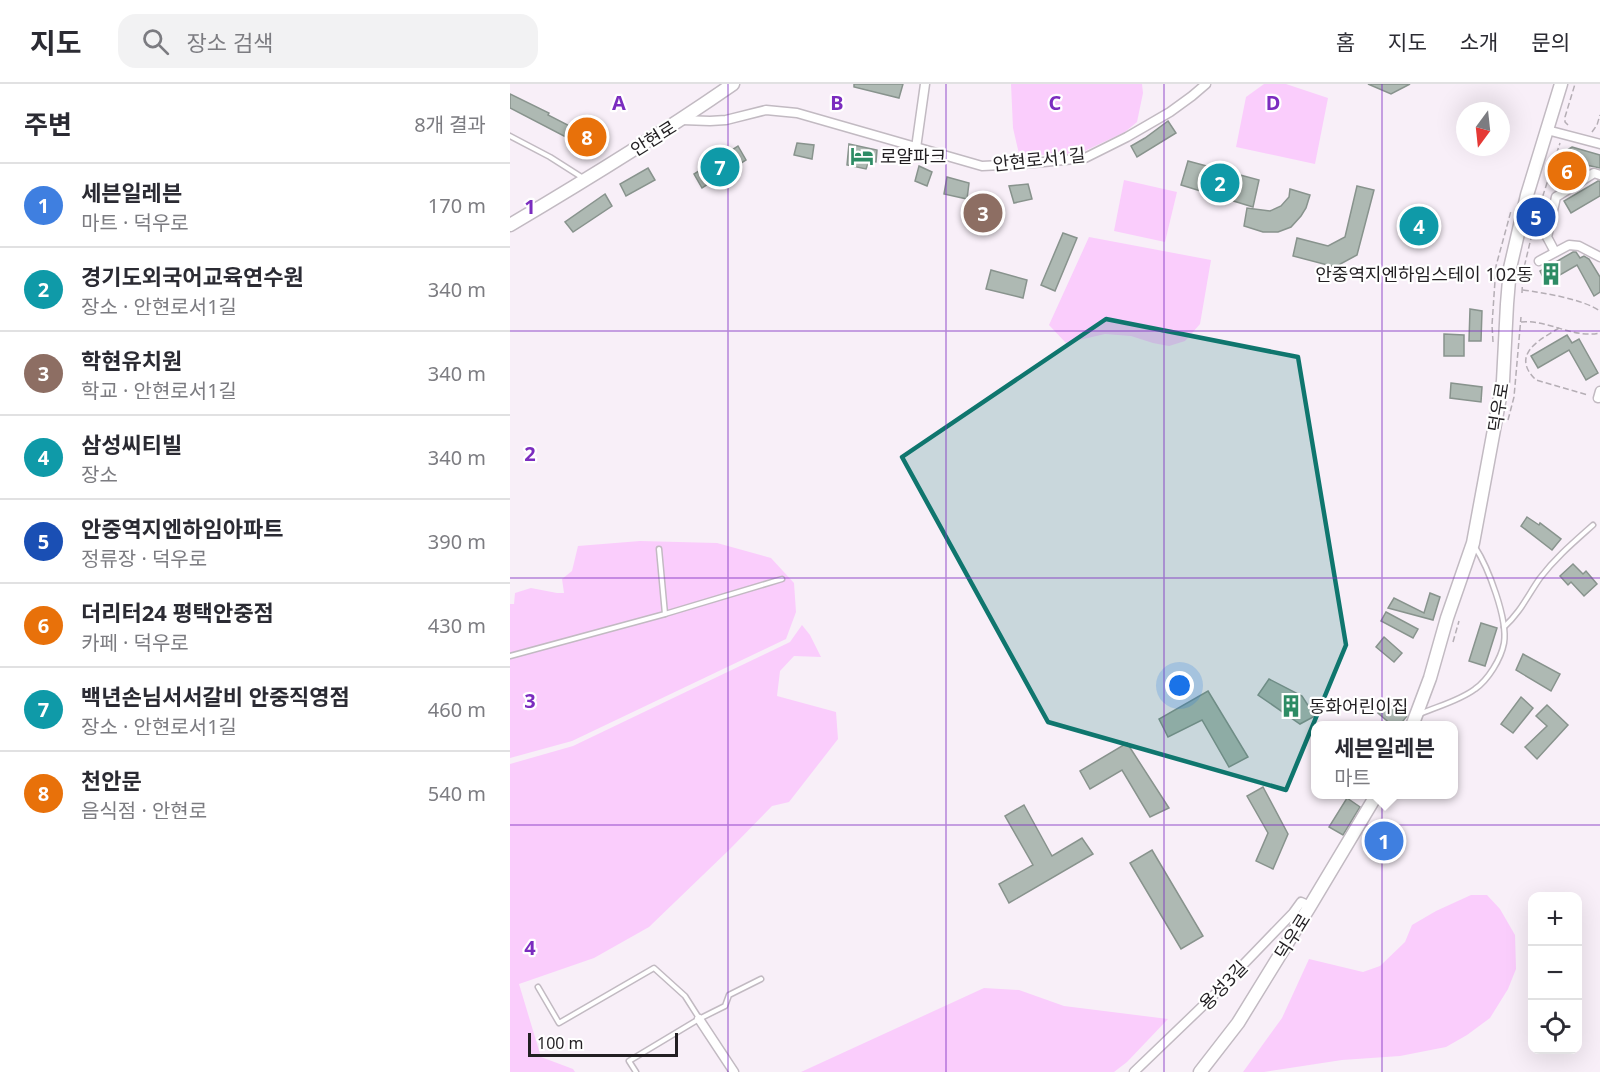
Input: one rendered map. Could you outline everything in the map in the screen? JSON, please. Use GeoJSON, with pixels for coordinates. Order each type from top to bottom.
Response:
{"type":"FeatureCollection","features":[{"type":"Feature","properties":{"kind":"street","name":"안현로"},"geometry":{"type":"LineString","coordinates":[[510,225],[681,120],[733,84]]}},
{"type":"Feature","properties":{"kind":"street"},"geometry":{"type":"LineString","coordinates":[[916,148],[925,84]]}},
{"type":"Feature","properties":{"kind":"street","name":"안현로서1길"},"geometry":{"type":"LineString","coordinates":[[681,120],[726,120],[766,110],[797,113],[982,166],[1023,164],[1085,158],[1170,112],[1206,84]]}},
{"type":"Feature","properties":{"kind":"street","name":"덕우로"},"geometry":{"type":"LineString","coordinates":[[1414,721],[1473,543],[1503,381],[1510,268],[1527,195],[1561,84]]}},
{"type":"Feature","properties":{"kind":"street"},"geometry":{"type":"LineString","coordinates":[[1547,130],[1599,141]]}},
{"type":"Feature","properties":{"kind":"street"},"geometry":{"type":"LineString","coordinates":[[1555,252],[1547,237],[1557,196],[1594,173],[1600,175]]}},
{"type":"Feature","properties":{"kind":"street"},"geometry":{"type":"LineString","coordinates":[[1539,261],[1569,245],[1579,246],[1600,257]]}},
{"type":"Feature","properties":{"kind":"street","name":"덕우로"},"geometry":{"type":"LineString","coordinates":[[1200,1072],[1238,1023],[1375,799]]}},
{"type":"Feature","properties":{"kind":"street","name":"용성3길"},"geometry":{"type":"LineString","coordinates":[[1134,1072],[1210,999],[1301,902],[1310,906]]}},
{"type":"Feature","properties":{"kind":"street"},"geometry":{"type":"LineString","coordinates":[[699,1018],[734,1072]]}},
{"type":"Feature","properties":{"kind":"lane"},"geometry":{"type":"LineString","coordinates":[[510,136],[550,157],[586,180]]}},
{"type":"Feature","properties":{"kind":"lane"},"geometry":{"type":"LineString","coordinates":[[1504,628],[1516,616],[1539,580],[1562,552],[1593,525]]}},
{"type":"Feature","properties":{"kind":"lane"},"geometry":{"type":"LineString","coordinates":[[1414,721],[1475,689],[1489,676],[1504,644],[1504,628],[1499,604],[1473,543]]}},
{"type":"Feature","properties":{"kind":"lane"},"geometry":{"type":"LineString","coordinates":[[659,549],[665,614]]}},
{"type":"Feature","properties":{"kind":"lane"},"geometry":{"type":"LineString","coordinates":[[510,656],[665,614],[782,579]]}},
{"type":"Feature","properties":{"kind":"lane"},"geometry":{"type":"LineString","coordinates":[[538,987],[559,1023],[654,968],[685,996],[699,1018]]}},
{"type":"Feature","properties":{"kind":"lane"},"geometry":{"type":"LineString","coordinates":[[636,1072],[629,1060],[699,1018],[725,1006],[729,995],[761,978]]}},
{"type":"Feature","properties":{"kind":"path"},"geometry":{"type":"LineString","coordinates":[[1571,129],[1564,117],[1575,84]]}},
{"type":"Feature","properties":{"kind":"path"},"geometry":{"type":"LineString","coordinates":[[1587,133],[1592,132],[1600,115]]}},
{"type":"Feature","properties":{"kind":"path"},"geometry":{"type":"LineString","coordinates":[[1563,142],[1557,147],[1536,217],[1523,272],[1522,291],[1543,293],[1592,305],[1600,311]]}},
{"type":"Feature","properties":{"kind":"path"},"geometry":{"type":"LineString","coordinates":[[1521,322],[1533,322],[1582,334],[1600,333]]}},
{"type":"Feature","properties":{"kind":"path"},"geometry":{"type":"LineString","coordinates":[[1559,328],[1530,349],[1526,362],[1530,375],[1536,380],[1599,395]]}},
{"type":"Feature","properties":{"kind":"highlighted area"},"geometry":{"type":"Polygon","coordinates":[[[1106,319],[1298,357],[1346,645],[1286,790],[1048,722],[902,457],[1106,319]]]}},
{"type":"Feature","properties":{"kind":"shaded area"},"geometry":{"type":"Polygon","coordinates":[[[1011,84],[1142,84],[1143,93],[1137,122],[1125,132],[1074,156],[1019,154],[1013,128],[1011,84]]]}},
{"type":"Feature","properties":{"kind":"shaded area"},"geometry":{"type":"Polygon","coordinates":[[[1264,84],[1286,84],[1328,98],[1315,164],[1236,147],[1246,97],[1264,84]]]}},
{"type":"Feature","properties":{"kind":"shaded area"},"geometry":{"type":"Polygon","coordinates":[[[1124,180],[1177,192],[1165,242],[1114,231],[1124,180]]]}},
{"type":"Feature","properties":{"kind":"shaded area"},"geometry":{"type":"Polygon","coordinates":[[[1089,237],[1211,260],[1200,324],[1185,341],[1169,346],[1131,336],[1105,334],[1066,343],[1049,325],[1089,237]]]}},
{"type":"Feature","properties":{"kind":"shaded area"},"geometry":{"type":"Polygon","coordinates":[[[640,541],[717,543],[771,558],[794,583],[796,612],[786,639],[572,741],[510,758],[510,604],[514,604],[515,593],[531,588],[564,593],[562,579],[572,571],[578,546],[640,541]]]}},
{"type":"Feature","properties":{"kind":"shaded area"},"geometry":{"type":"Polygon","coordinates":[[[802,625],[821,657],[794,656],[780,671],[777,696],[836,712],[838,739],[789,802],[772,806],[649,927],[594,958],[519,984],[541,1057],[573,1069],[575,1072],[510,1072],[510,764],[573,746],[790,642],[802,625]]]}},
{"type":"Feature","properties":{"kind":"shaded area"},"geometry":{"type":"Polygon","coordinates":[[[1471,895],[1487,895],[1500,909],[1515,935],[1516,969],[1508,989],[1490,1018],[1446,1047],[1400,1056],[1342,1060],[1264,1072],[1243,1072],[1282,1018],[1309,959],[1363,972],[1380,966],[1405,942],[1412,925],[1471,895]]]}},
{"type":"Feature","properties":{"kind":"shaded area"},"geometry":{"type":"Polygon","coordinates":[[[984,988],[1019,990],[1064,1006],[1168,1019],[1127,1062],[1114,1072],[801,1072],[984,988]]]}},
{"type":"Feature","properties":{"kind":"building"},"geometry":{"type":"Polygon","coordinates":[[[854,84],[903,84],[899,98],[854,87],[854,84]]]}},
{"type":"Feature","properties":{"kind":"building"},"geometry":{"type":"Polygon","coordinates":[[[1368,84],[1410,84],[1391,94],[1368,84]]]}},
{"type":"Feature","properties":{"kind":"building"},"geometry":{"type":"Polygon","coordinates":[[[510,94],[593,138],[587,148],[510,108],[510,94]]]}},
{"type":"Feature","properties":{"kind":"building"},"geometry":{"type":"Polygon","coordinates":[[[1168,121],[1176,133],[1137,157],[1131,146],[1168,121]]]}},
{"type":"Feature","properties":{"kind":"building"},"geometry":{"type":"Polygon","coordinates":[[[797,143],[814,145],[812,159],[794,155],[797,143]]]}},
{"type":"Feature","properties":{"kind":"building","name":"로얄파크"},"geometry":{"type":"Polygon","coordinates":[[[849,144],[877,150],[876,162],[869,161],[866,169],[847,165],[849,144]]]}},
{"type":"Feature","properties":{"kind":"building"},"geometry":{"type":"Polygon","coordinates":[[[738,146],[746,160],[702,188],[694,174],[738,146]]]}},
{"type":"Feature","properties":{"kind":"building"},"geometry":{"type":"Polygon","coordinates":[[[1572,147],[1600,155],[1600,168],[1577,163],[1573,178],[1560,175],[1567,150],[1572,147]]]}},
{"type":"Feature","properties":{"kind":"building"},"geometry":{"type":"Polygon","coordinates":[[[1188,161],[1259,180],[1253,207],[1181,185],[1188,161]]]}},
{"type":"Feature","properties":{"kind":"building"},"geometry":{"type":"Polygon","coordinates":[[[919,166],[932,172],[927,186],[915,181],[919,166]]]}},
{"type":"Feature","properties":{"kind":"building"},"geometry":{"type":"Polygon","coordinates":[[[648,168],[655,180],[626,196],[620,184],[648,168]]]}},
{"type":"Feature","properties":{"kind":"building"},"geometry":{"type":"Polygon","coordinates":[[[947,177],[969,183],[967,199],[944,194],[947,177]]]}},
{"type":"Feature","properties":{"kind":"building"},"geometry":{"type":"Polygon","coordinates":[[[1600,181],[1600,196],[1571,213],[1564,201],[1600,181]]]}},
{"type":"Feature","properties":{"kind":"building"},"geometry":{"type":"Polygon","coordinates":[[[1028,184],[1032,199],[1014,203],[1009,186],[1028,184]]]}},
{"type":"Feature","properties":{"kind":"building"},"geometry":{"type":"Polygon","coordinates":[[[1357,186],[1374,190],[1357,255],[1335,267],[1293,256],[1297,238],[1328,246],[1345,237],[1357,186]]]}},
{"type":"Feature","properties":{"kind":"building"},"geometry":{"type":"Polygon","coordinates":[[[1290,189],[1310,195],[1306,208],[1291,227],[1278,232],[1263,232],[1244,226],[1247,208],[1270,211],[1281,206],[1289,197],[1290,189]]]}},
{"type":"Feature","properties":{"kind":"building"},"geometry":{"type":"Polygon","coordinates":[[[605,194],[612,206],[573,232],[565,222],[605,194]]]}},
{"type":"Feature","properties":{"kind":"building"},"geometry":{"type":"Polygon","coordinates":[[[1411,217],[1430,221],[1427,237],[1408,232],[1411,217]]]}},
{"type":"Feature","properties":{"kind":"building"},"geometry":{"type":"Polygon","coordinates":[[[1063,233],[1077,238],[1055,291],[1041,285],[1063,233]]]}},
{"type":"Feature","properties":{"kind":"building","name":"안중역지엔하임스테이 102동"},"geometry":{"type":"Polygon","coordinates":[[[1576,252],[1580,258],[1584,256],[1589,259],[1600,277],[1600,292],[1594,296],[1577,265],[1546,283],[1540,271],[1576,252]]]}},
{"type":"Feature","properties":{"kind":"building"},"geometry":{"type":"Polygon","coordinates":[[[991,270],[1027,280],[1023,298],[986,289],[991,270]]]}},
{"type":"Feature","properties":{"kind":"building"},"geometry":{"type":"Polygon","coordinates":[[[1470,309],[1482,311],[1481,341],[1469,341],[1470,309]]]}},
{"type":"Feature","properties":{"kind":"building"},"geometry":{"type":"Polygon","coordinates":[[[1444,334],[1464,335],[1464,356],[1444,356],[1444,334]]]}},
{"type":"Feature","properties":{"kind":"building"},"geometry":{"type":"Polygon","coordinates":[[[1567,335],[1572,343],[1579,339],[1598,373],[1586,380],[1569,350],[1538,368],[1531,356],[1567,335]]]}},
{"type":"Feature","properties":{"kind":"building"},"geometry":{"type":"Polygon","coordinates":[[[1451,383],[1482,387],[1481,402],[1450,398],[1451,383]]]}},
{"type":"Feature","properties":{"kind":"building"},"geometry":{"type":"Polygon","coordinates":[[[1527,517],[1539,525],[1540,523],[1561,539],[1552,550],[1521,526],[1527,517]]]}},
{"type":"Feature","properties":{"kind":"building"},"geometry":{"type":"Polygon","coordinates":[[[1573,564],[1583,574],[1586,571],[1597,584],[1584,596],[1571,582],[1568,585],[1560,576],[1573,564]]]}},
{"type":"Feature","properties":{"kind":"building"},"geometry":{"type":"Polygon","coordinates":[[[1430,593],[1440,597],[1433,620],[1388,608],[1394,598],[1424,613],[1430,593]]]}},
{"type":"Feature","properties":{"kind":"building"},"geometry":{"type":"Polygon","coordinates":[[[1386,612],[1418,629],[1413,638],[1381,621],[1386,612]]]}},
{"type":"Feature","properties":{"kind":"building"},"geometry":{"type":"Polygon","coordinates":[[[1481,623],[1497,628],[1485,666],[1469,661],[1481,623]]]}},
{"type":"Feature","properties":{"kind":"building"},"geometry":{"type":"Polygon","coordinates":[[[1384,637],[1402,653],[1394,662],[1376,647],[1384,637]]]}},
{"type":"Feature","properties":{"kind":"building"},"geometry":{"type":"Polygon","coordinates":[[[1523,654],[1560,674],[1551,691],[1516,670],[1523,654]]]}},
{"type":"Feature","properties":{"kind":"building","name":"동화어린이집"},"geometry":{"type":"Polygon","coordinates":[[[1269,679],[1302,696],[1315,716],[1300,724],[1258,695],[1269,679]]]}},
{"type":"Feature","properties":{"kind":"building"},"geometry":{"type":"Polygon","coordinates":[[[1208,691],[1248,757],[1229,767],[1202,720],[1168,737],[1159,719],[1208,691]]]}},
{"type":"Feature","properties":{"kind":"building"},"geometry":{"type":"Polygon","coordinates":[[[1521,697],[1533,708],[1513,733],[1501,724],[1521,697]]]}},
{"type":"Feature","properties":{"kind":"building"},"geometry":{"type":"Polygon","coordinates":[[[1386,700],[1407,716],[1403,721],[1387,721],[1378,713],[1386,700]]]}},
{"type":"Feature","properties":{"kind":"building"},"geometry":{"type":"Polygon","coordinates":[[[1547,705],[1568,725],[1537,759],[1525,747],[1547,726],[1536,716],[1547,705]]]}},
{"type":"Feature","properties":{"kind":"building"},"geometry":{"type":"Polygon","coordinates":[[[1127,743],[1169,808],[1150,817],[1122,770],[1090,789],[1080,771],[1127,743]]]}},
{"type":"Feature","properties":{"kind":"building"},"geometry":{"type":"Polygon","coordinates":[[[1263,787],[1288,834],[1273,869],[1256,861],[1268,833],[1247,796],[1263,787]]]}},
{"type":"Feature","properties":{"kind":"building"},"geometry":{"type":"Polygon","coordinates":[[[1346,799],[1360,807],[1343,835],[1329,827],[1346,799]]]}},
{"type":"Feature","properties":{"kind":"building"},"geometry":{"type":"Polygon","coordinates":[[[1024,805],[1052,856],[1082,838],[1093,854],[1009,903],[999,884],[1033,865],[1005,816],[1024,805]]]}},
{"type":"Feature","properties":{"kind":"building"},"geometry":{"type":"Polygon","coordinates":[[[1384,823],[1398,833],[1380,861],[1366,852],[1384,823]]]}},
{"type":"Feature","properties":{"kind":"building"},"geometry":{"type":"Polygon","coordinates":[[[1152,850],[1203,936],[1181,949],[1130,863],[1152,850]]]}},
{"type":"Feature","properties":{"kind":"place","name":"천안문"},"geometry":{"type":"Point","coordinates":[587,137]}},
{"type":"Feature","properties":{"kind":"place","name":"로얄파크"},"geometry":{"type":"Point","coordinates":[862,156]}},
{"type":"Feature","properties":{"kind":"place","name":"백년손님서서갈비 안중직영점"},"geometry":{"type":"Point","coordinates":[720,167]}},
{"type":"Feature","properties":{"kind":"place","name":"더리터24 평택안중점"},"geometry":{"type":"Point","coordinates":[1567,171]}},
{"type":"Feature","properties":{"kind":"place","name":"경기도외국어교육연수원"},"geometry":{"type":"Point","coordinates":[1220,183]}},
{"type":"Feature","properties":{"kind":"place","name":"학현유치원"},"geometry":{"type":"Point","coordinates":[983,213]}},
{"type":"Feature","properties":{"kind":"place","name":"안중역지엔하임아파트"},"geometry":{"type":"Point","coordinates":[1536,217]}},
{"type":"Feature","properties":{"kind":"place","name":"삼성씨티빌"},"geometry":{"type":"Point","coordinates":[1419,226]}},
{"type":"Feature","properties":{"kind":"place","name":"안중역지엔하임스테이 102동"},"geometry":{"type":"Point","coordinates":[1551,274]}},
{"type":"Feature","properties":{"kind":"place","name":"동화어린이집"},"geometry":{"type":"Point","coordinates":[1291,706]}},
{"type":"Feature","properties":{"kind":"place","name":"세븐일레븐"},"geometry":{"type":"Point","coordinates":[1384,841]}}]}
